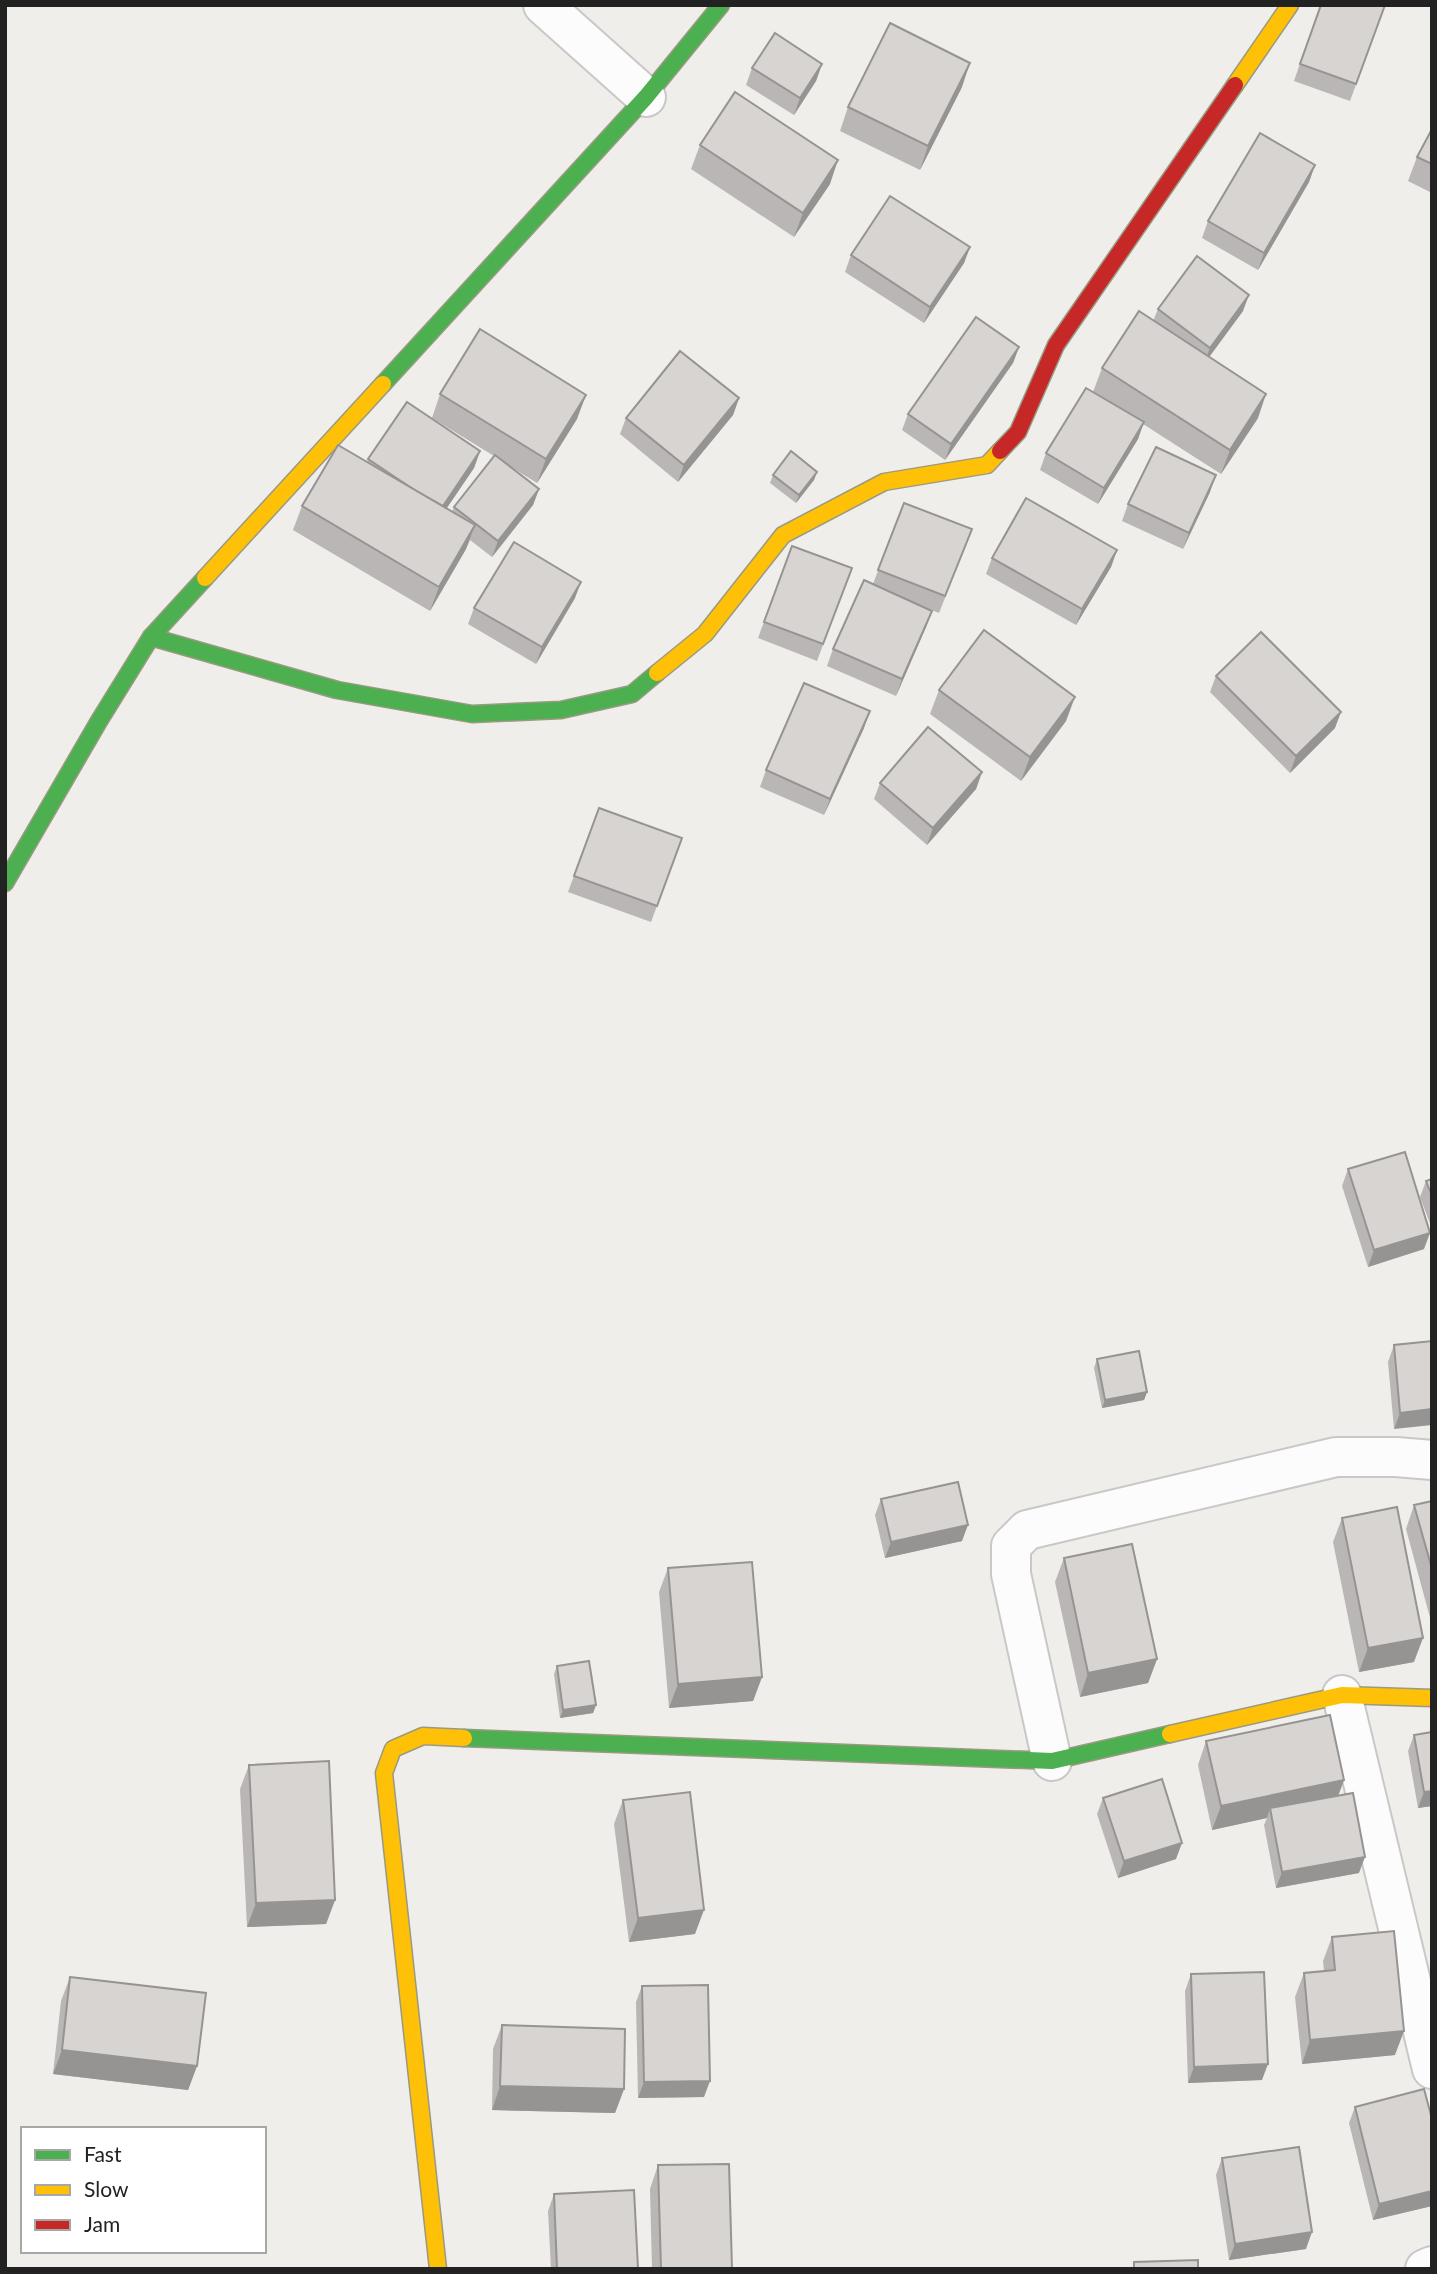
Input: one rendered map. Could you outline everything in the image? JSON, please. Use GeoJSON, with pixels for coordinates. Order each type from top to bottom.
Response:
{"type":"FeatureCollection","features":[{"type":"Feature","properties":{"kind":"street"},"geometry":{"type":"LineString","coordinates":[[543,5],[646,97]]}},
{"type":"Feature","properties":{"kind":"street"},"geometry":{"type":"LineString","coordinates":[[5,883],[151,637],[646,97],[721,5]]}},
{"type":"Feature","properties":{"kind":"street"},"geometry":{"type":"LineString","coordinates":[[151,637],[337,690],[472,714],[561,710],[632,694],[705,634],[783,535],[884,482],[987,465],[1018,432],[1056,345],[1290,5]]}},
{"type":"Feature","properties":{"kind":"street"},"geometry":{"type":"LineString","coordinates":[[1052,1761],[1011,1574],[1011,1546],[1027,1530],[1336,1457],[1432,1460]]}},
{"type":"Feature","properties":{"kind":"street"},"geometry":{"type":"LineString","coordinates":[[1342,1695],[1432,2069]]}},
{"type":"Feature","properties":{"kind":"street"},"geometry":{"type":"LineString","coordinates":[[438,2269],[384,1773],[393,1749],[423,1736],[1052,1761],[1342,1695],[1432,1698]]}},
{"type":"Feature","properties":{"kind":"street"},"geometry":{"type":"LineString","coordinates":[[1426,2269],[1432,2266]]}},
{"type":"Feature","properties":{"kind":"building"},"geometry":{"type":"Polygon","coordinates":[[[1321,5],[1385,5],[1356,84],[1300,64],[1321,5]]]}},
{"type":"Feature","properties":{"kind":"building"},"geometry":{"type":"Polygon","coordinates":[[[890,23],[970,63],[928,146],[848,107],[890,23]]]}},
{"type":"Feature","properties":{"kind":"building"},"geometry":{"type":"Polygon","coordinates":[[[775,33],[822,64],[800,98],[752,68],[775,33]]]}},
{"type":"Feature","properties":{"kind":"building"},"geometry":{"type":"Polygon","coordinates":[[[735,92],[838,160],[803,213],[700,145],[735,92]]]}},
{"type":"Feature","properties":{"kind":"building"},"geometry":{"type":"Polygon","coordinates":[[[1432,129],[1432,164],[1417,157],[1432,129]]]}},
{"type":"Feature","properties":{"kind":"building"},"geometry":{"type":"Polygon","coordinates":[[[1260,133],[1315,165],[1264,253],[1208,221],[1260,133]]]}},
{"type":"Feature","properties":{"kind":"building"},"geometry":{"type":"Polygon","coordinates":[[[890,196],[970,247],[930,307],[851,255],[890,196]]]}},
{"type":"Feature","properties":{"kind":"building"},"geometry":{"type":"Polygon","coordinates":[[[1197,256],[1249,295],[1210,348],[1158,309],[1197,256]]]}},
{"type":"Feature","properties":{"kind":"building"},"geometry":{"type":"Polygon","coordinates":[[[1139,311],[1266,394],[1230,450],[1102,368],[1139,311]]]}},
{"type":"Feature","properties":{"kind":"building"},"geometry":{"type":"Polygon","coordinates":[[[976,317],[1019,347],[951,444],[908,414],[976,317]]]}},
{"type":"Feature","properties":{"kind":"building"},"geometry":{"type":"Polygon","coordinates":[[[480,329],[586,395],[546,459],[440,394],[480,329]]]}},
{"type":"Feature","properties":{"kind":"building"},"geometry":{"type":"Polygon","coordinates":[[[680,351],[739,398],[684,465],[626,418],[680,351]]]}},
{"type":"Feature","properties":{"kind":"building"},"geometry":{"type":"Polygon","coordinates":[[[1086,388],[1144,422],[1104,488],[1046,453],[1086,388]]]}},
{"type":"Feature","properties":{"kind":"building"},"geometry":{"type":"Polygon","coordinates":[[[407,402],[480,451],[443,506],[368,459],[407,402]]]}},
{"type":"Feature","properties":{"kind":"building"},"geometry":{"type":"Polygon","coordinates":[[[338,445],[475,525],[439,587],[302,506],[338,445]]]}},
{"type":"Feature","properties":{"kind":"building"},"geometry":{"type":"Polygon","coordinates":[[[1156,447],[1216,475],[1189,533],[1128,504],[1156,447]]]}},
{"type":"Feature","properties":{"kind":"building"},"geometry":{"type":"Polygon","coordinates":[[[791,451],[817,472],[799,495],[773,475],[791,451]]]}},
{"type":"Feature","properties":{"kind":"building"},"geometry":{"type":"Polygon","coordinates":[[[495,455],[539,489],[498,541],[454,507],[495,455]]]}},
{"type":"Feature","properties":{"kind":"building"},"geometry":{"type":"Polygon","coordinates":[[[1026,498],[1117,550],[1082,609],[992,558],[1026,498]]]}},
{"type":"Feature","properties":{"kind":"building"},"geometry":{"type":"Polygon","coordinates":[[[904,503],[972,529],[945,596],[878,570],[904,503]]]}},
{"type":"Feature","properties":{"kind":"building"},"geometry":{"type":"Polygon","coordinates":[[[514,542],[581,582],[542,647],[474,608],[514,542]]]}},
{"type":"Feature","properties":{"kind":"building"},"geometry":{"type":"Polygon","coordinates":[[[792,546],[852,568],[823,644],[764,622],[792,546]]]}},
{"type":"Feature","properties":{"kind":"building"},"geometry":{"type":"Polygon","coordinates":[[[864,580],[932,611],[902,679],[833,649],[864,580]]]}},
{"type":"Feature","properties":{"kind":"building"},"geometry":{"type":"Polygon","coordinates":[[[984,630],[1075,697],[1030,757],[939,690],[984,630]]]}},
{"type":"Feature","properties":{"kind":"building"},"geometry":{"type":"Polygon","coordinates":[[[1261,632],[1341,712],[1296,756],[1216,676],[1261,632]]]}},
{"type":"Feature","properties":{"kind":"building"},"geometry":{"type":"Polygon","coordinates":[[[804,683],[870,711],[830,799],[766,770],[804,683]]]}},
{"type":"Feature","properties":{"kind":"building"},"geometry":{"type":"Polygon","coordinates":[[[928,727],[982,772],[933,828],[880,783],[928,727]]]}},
{"type":"Feature","properties":{"kind":"building"},"geometry":{"type":"Polygon","coordinates":[[[599,808],[682,838],[657,906],[574,876],[599,808]]]}},
{"type":"Feature","properties":{"kind":"building"},"geometry":{"type":"Polygon","coordinates":[[[1405,1152],[1430,1233],[1374,1250],[1348,1169],[1405,1152]]]}},
{"type":"Feature","properties":{"kind":"building"},"geometry":{"type":"Polygon","coordinates":[[[1432,1179],[1432,1196],[1426,1181],[1432,1179]]]}},
{"type":"Feature","properties":{"kind":"building"},"geometry":{"type":"Polygon","coordinates":[[[1432,1341],[1432,1409],[1400,1413],[1394,1345],[1432,1341]]]}},
{"type":"Feature","properties":{"kind":"building"},"geometry":{"type":"Polygon","coordinates":[[[1139,1351],[1147,1392],[1105,1400],[1097,1359],[1139,1351]]]}},
{"type":"Feature","properties":{"kind":"building"},"geometry":{"type":"Polygon","coordinates":[[[958,1482],[968,1525],[891,1542],[881,1499],[958,1482]]]}},
{"type":"Feature","properties":{"kind":"building"},"geometry":{"type":"Polygon","coordinates":[[[1432,1501],[1432,1569],[1414,1505],[1432,1501]]]}},
{"type":"Feature","properties":{"kind":"building"},"geometry":{"type":"Polygon","coordinates":[[[1397,1507],[1423,1638],[1368,1648],[1342,1518],[1397,1507]]]}},
{"type":"Feature","properties":{"kind":"building"},"geometry":{"type":"Polygon","coordinates":[[[1132,1544],[1157,1659],[1088,1673],[1064,1558],[1132,1544]]]}},
{"type":"Feature","properties":{"kind":"building"},"geometry":{"type":"Polygon","coordinates":[[[752,1562],[762,1677],[678,1684],[668,1568],[752,1562]]]}},
{"type":"Feature","properties":{"kind":"building"},"geometry":{"type":"Polygon","coordinates":[[[589,1661],[596,1705],[563,1710],[557,1666],[589,1661]]]}},
{"type":"Feature","properties":{"kind":"building"},"geometry":{"type":"Polygon","coordinates":[[[1330,1715],[1344,1780],[1221,1806],[1206,1741],[1330,1715]]]}},
{"type":"Feature","properties":{"kind":"building"},"geometry":{"type":"Polygon","coordinates":[[[1432,1732],[1432,1791],[1424,1792],[1414,1735],[1432,1732]]]}},
{"type":"Feature","properties":{"kind":"building"},"geometry":{"type":"Polygon","coordinates":[[[329,1761],[335,1900],[256,1903],[249,1765],[329,1761]]]}},
{"type":"Feature","properties":{"kind":"building"},"geometry":{"type":"Polygon","coordinates":[[[1162,1779],[1182,1843],[1124,1861],[1103,1798],[1162,1779]]]}},
{"type":"Feature","properties":{"kind":"building"},"geometry":{"type":"Polygon","coordinates":[[[690,1792],[704,1910],[638,1918],[623,1800],[690,1792]]]}},
{"type":"Feature","properties":{"kind":"building"},"geometry":{"type":"Polygon","coordinates":[[[1353,1793],[1365,1857],[1282,1872],[1270,1808],[1353,1793]]]}},
{"type":"Feature","properties":{"kind":"building"},"geometry":{"type":"Polygon","coordinates":[[[1394,1931],[1404,2031],[1310,2040],[1304,1973],[1335,1970],[1332,1937],[1394,1931]]]}},
{"type":"Feature","properties":{"kind":"building"},"geometry":{"type":"Polygon","coordinates":[[[1264,1972],[1268,2064],[1194,2067],[1191,1974],[1264,1972]]]}},
{"type":"Feature","properties":{"kind":"building"},"geometry":{"type":"Polygon","coordinates":[[[70,1977],[206,1993],[197,2066],[62,2050],[70,1977]]]}},
{"type":"Feature","properties":{"kind":"building"},"geometry":{"type":"Polygon","coordinates":[[[708,1985],[710,2081],[644,2082],[642,1986],[708,1985]]]}},
{"type":"Feature","properties":{"kind":"building"},"geometry":{"type":"Polygon","coordinates":[[[502,2025],[625,2029],[624,2089],[500,2086],[502,2025]]]}},
{"type":"Feature","properties":{"kind":"building"},"geometry":{"type":"Polygon","coordinates":[[[1424,2089],[1432,2119],[1432,2191],[1379,2204],[1355,2107],[1424,2089]]]}},
{"type":"Feature","properties":{"kind":"building"},"geometry":{"type":"Polygon","coordinates":[[[1299,2147],[1312,2232],[1235,2244],[1222,2158],[1299,2147]]]}},
{"type":"Feature","properties":{"kind":"building"},"geometry":{"type":"Polygon","coordinates":[[[729,2164],[732,2269],[661,2269],[658,2165],[729,2164]]]}},
{"type":"Feature","properties":{"kind":"building"},"geometry":{"type":"Polygon","coordinates":[[[634,2190],[638,2268],[557,2269],[554,2194],[634,2190]]]}},
{"type":"Feature","properties":{"kind":"building"},"geometry":{"type":"Polygon","coordinates":[[[1198,2260],[1198,2269],[1134,2269],[1134,2262],[1198,2260]]]}},
{"type":"Feature","properties":{"kind":"traffic: fast"},"geometry":{"type":"LineString","coordinates":[[383,384],[646,97],[721,5]]}},
{"type":"Feature","properties":{"kind":"traffic: fast"},"geometry":{"type":"LineString","coordinates":[[5,883],[151,637],[205,578]]}},
{"type":"Feature","properties":{"kind":"traffic: fast"},"geometry":{"type":"LineString","coordinates":[[151,637],[337,690],[472,714],[561,710],[632,694],[657,673]]}},
{"type":"Feature","properties":{"kind":"traffic: fast"},"geometry":{"type":"LineString","coordinates":[[464,1738],[1052,1761],[1170,1734]]}},
{"type":"Feature","properties":{"kind":"traffic: slow"},"geometry":{"type":"LineString","coordinates":[[1235,85],[1290,5]]}},
{"type":"Feature","properties":{"kind":"traffic: slow"},"geometry":{"type":"LineString","coordinates":[[205,578],[383,384]]}},
{"type":"Feature","properties":{"kind":"traffic: slow"},"geometry":{"type":"LineString","coordinates":[[657,673],[705,634],[783,535],[884,482],[987,465],[1000,451]]}},
{"type":"Feature","properties":{"kind":"traffic: slow"},"geometry":{"type":"LineString","coordinates":[[1170,1734],[1342,1695],[1432,1698]]}},
{"type":"Feature","properties":{"kind":"traffic: slow"},"geometry":{"type":"LineString","coordinates":[[438,2269],[384,1773],[393,1749],[423,1736],[464,1738]]}},
{"type":"Feature","properties":{"kind":"traffic: jam"},"geometry":{"type":"LineString","coordinates":[[1000,451],[1018,432],[1056,345],[1235,85]]}}]}
